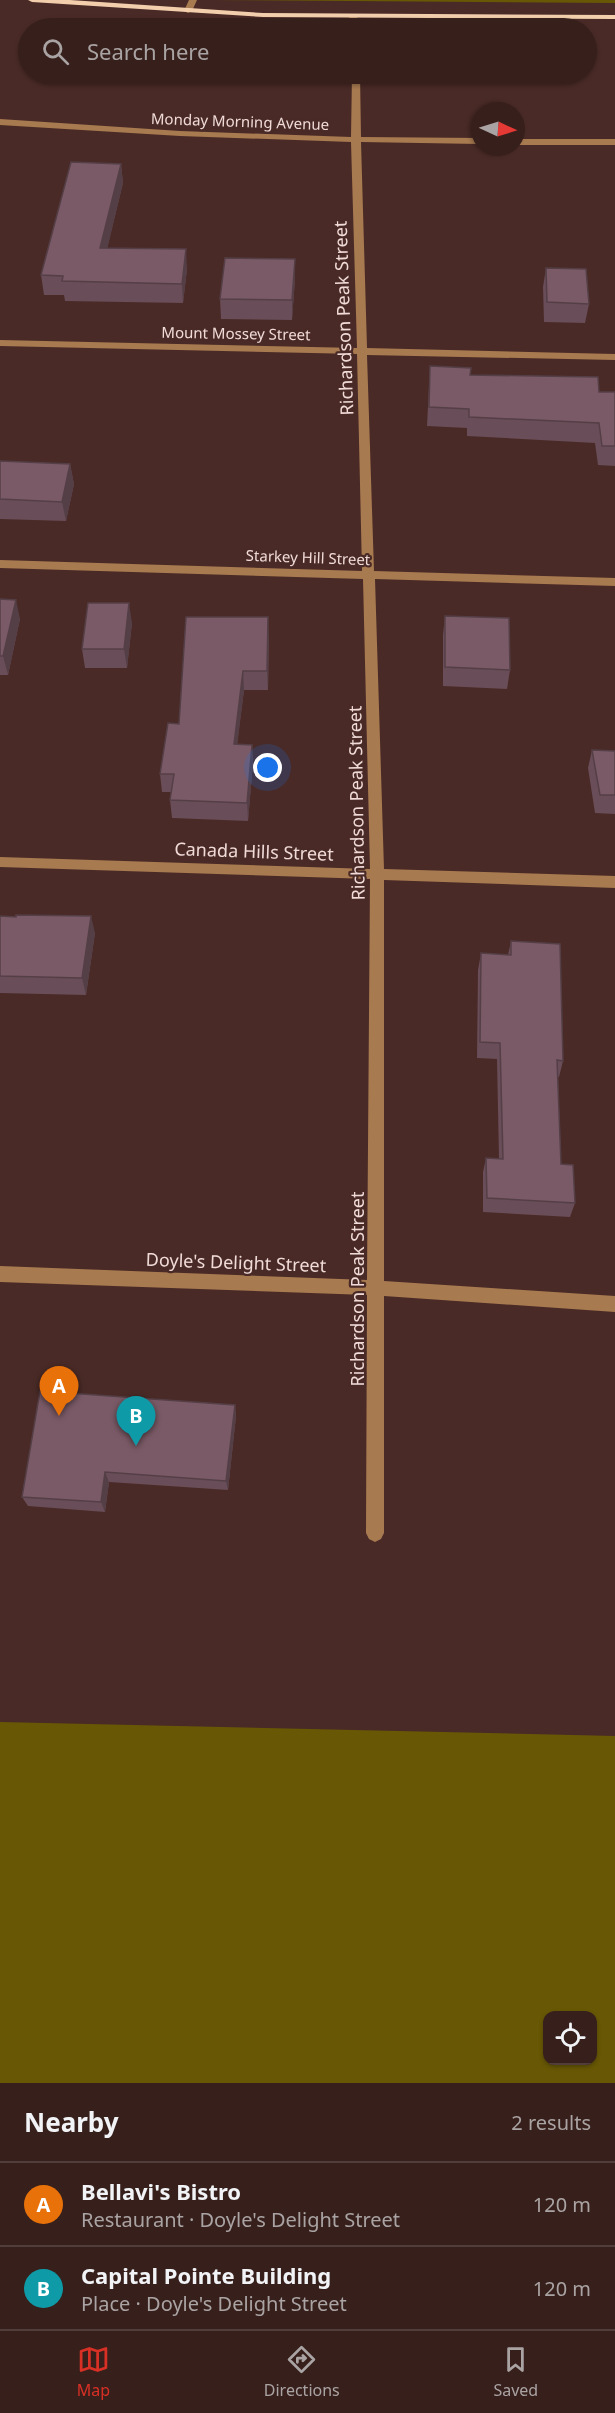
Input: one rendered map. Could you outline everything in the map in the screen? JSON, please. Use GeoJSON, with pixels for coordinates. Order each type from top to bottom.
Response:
{"type":"FeatureCollection","features":[{"type":"Feature","properties":{"kind":"main road"},"geometry":{"type":"LineString","coordinates":[[32,0],[188,11],[353,16],[615,17]]}},
{"type":"Feature","properties":{"kind":"street"},"geometry":{"type":"LineString","coordinates":[[188,11],[193,0]]}},
{"type":"Feature","properties":{"kind":"street","name":"Richardson Peak Street"},"geometry":{"type":"LineString","coordinates":[[356,84],[377,874],[375,1533]]}},
{"type":"Feature","properties":{"kind":"street","name":"Monday Morning Avenue"},"geometry":{"type":"LineString","coordinates":[[0,122],[136,132],[356,141],[471,141]]}},
{"type":"Feature","properties":{"kind":"street"},"geometry":{"type":"LineString","coordinates":[[525,141],[615,142]]}},
{"type":"Feature","properties":{"kind":"street","name":"Mount Mossey Street"},"geometry":{"type":"LineString","coordinates":[[0,343],[615,357]]}},
{"type":"Feature","properties":{"kind":"street","name":"Starkey Hill Street"},"geometry":{"type":"LineString","coordinates":[[0,564],[615,582]]}},
{"type":"Feature","properties":{"kind":"street","name":"Canada Hills Street"},"geometry":{"type":"LineString","coordinates":[[0,862],[615,882]]}},
{"type":"Feature","properties":{"kind":"street","name":"Doyle's Delight Street"},"geometry":{"type":"LineString","coordinates":[[0,1274],[376,1288],[615,1304]]}},
{"type":"Feature","properties":{"kind":"shaded area"},"geometry":{"type":"Polygon","coordinates":[[[211,0],[615,0],[615,3],[211,0]]]}},
{"type":"Feature","properties":{"kind":"shaded area"},"geometry":{"type":"Polygon","coordinates":[[[0,1722],[615,1736],[615,2083],[0,2083],[0,1722]]]}},
{"type":"Feature","properties":{"kind":"building"},"geometry":{"type":"Polygon","coordinates":[[[71,162],[121,164],[100,248],[186,249],[182,284],[62,281],[63,276],[41,275],[71,162]]]}},
{"type":"Feature","properties":{"kind":"building"},"geometry":{"type":"Polygon","coordinates":[[[225,258],[295,259],[292,300],[220,299],[225,258]]]}},
{"type":"Feature","properties":{"kind":"building"},"geometry":{"type":"Polygon","coordinates":[[[546,268],[586,269],[589,304],[547,302],[546,268]]]}},
{"type":"Feature","properties":{"kind":"building"},"geometry":{"type":"Polygon","coordinates":[[[430,366],[471,368],[470,375],[598,377],[599,392],[615,392],[615,446],[602,446],[599,423],[469,417],[469,409],[429,407],[430,366]]]}},
{"type":"Feature","properties":{"kind":"building"},"geometry":{"type":"Polygon","coordinates":[[[0,461],[70,464],[62,502],[0,499],[0,461]]]}},
{"type":"Feature","properties":{"kind":"building"},"geometry":{"type":"Polygon","coordinates":[[[0,599],[16,600],[3,656],[0,656],[0,599]]]}},
{"type":"Feature","properties":{"kind":"building"},"geometry":{"type":"Polygon","coordinates":[[[88,603],[129,603],[124,649],[82,649],[88,603]]]}},
{"type":"Feature","properties":{"kind":"building"},"geometry":{"type":"Polygon","coordinates":[[[445,616],[509,618],[510,670],[445,667],[445,616]]]}},
{"type":"Feature","properties":{"kind":"building"},"geometry":{"type":"Polygon","coordinates":[[[186,617],[268,617],[267,671],[243,671],[234,744],[252,745],[247,803],[170,800],[174,774],[160,774],[168,723],[179,724],[186,617]]]}},
{"type":"Feature","properties":{"kind":"building"},"geometry":{"type":"Polygon","coordinates":[[[592,750],[615,751],[615,795],[600,795],[592,750]]]}},
{"type":"Feature","properties":{"kind":"building"},"geometry":{"type":"Polygon","coordinates":[[[16,915],[91,916],[82,978],[0,976],[0,916],[16,917],[16,915]]]}},
{"type":"Feature","properties":{"kind":"building"},"geometry":{"type":"Polygon","coordinates":[[[511,941],[560,944],[563,1061],[557,1060],[561,1164],[573,1165],[575,1203],[487,1198],[486,1158],[503,1159],[500,1043],[480,1042],[481,953],[511,955],[511,941]]]}},
{"type":"Feature","properties":{"kind":"building"},"geometry":{"type":"Polygon","coordinates":[[[40,1391],[235,1405],[226,1481],[105,1472],[101,1502],[22,1497],[40,1391]]]}},
{"type":"Feature","properties":{"kind":"place","name":"Bellavi's Bistro"},"geometry":{"type":"Point","coordinates":[59,1416]}},
{"type":"Feature","properties":{"kind":"place","name":"Capital Pointe Building"},"geometry":{"type":"Point","coordinates":[136,1446]}}]}
